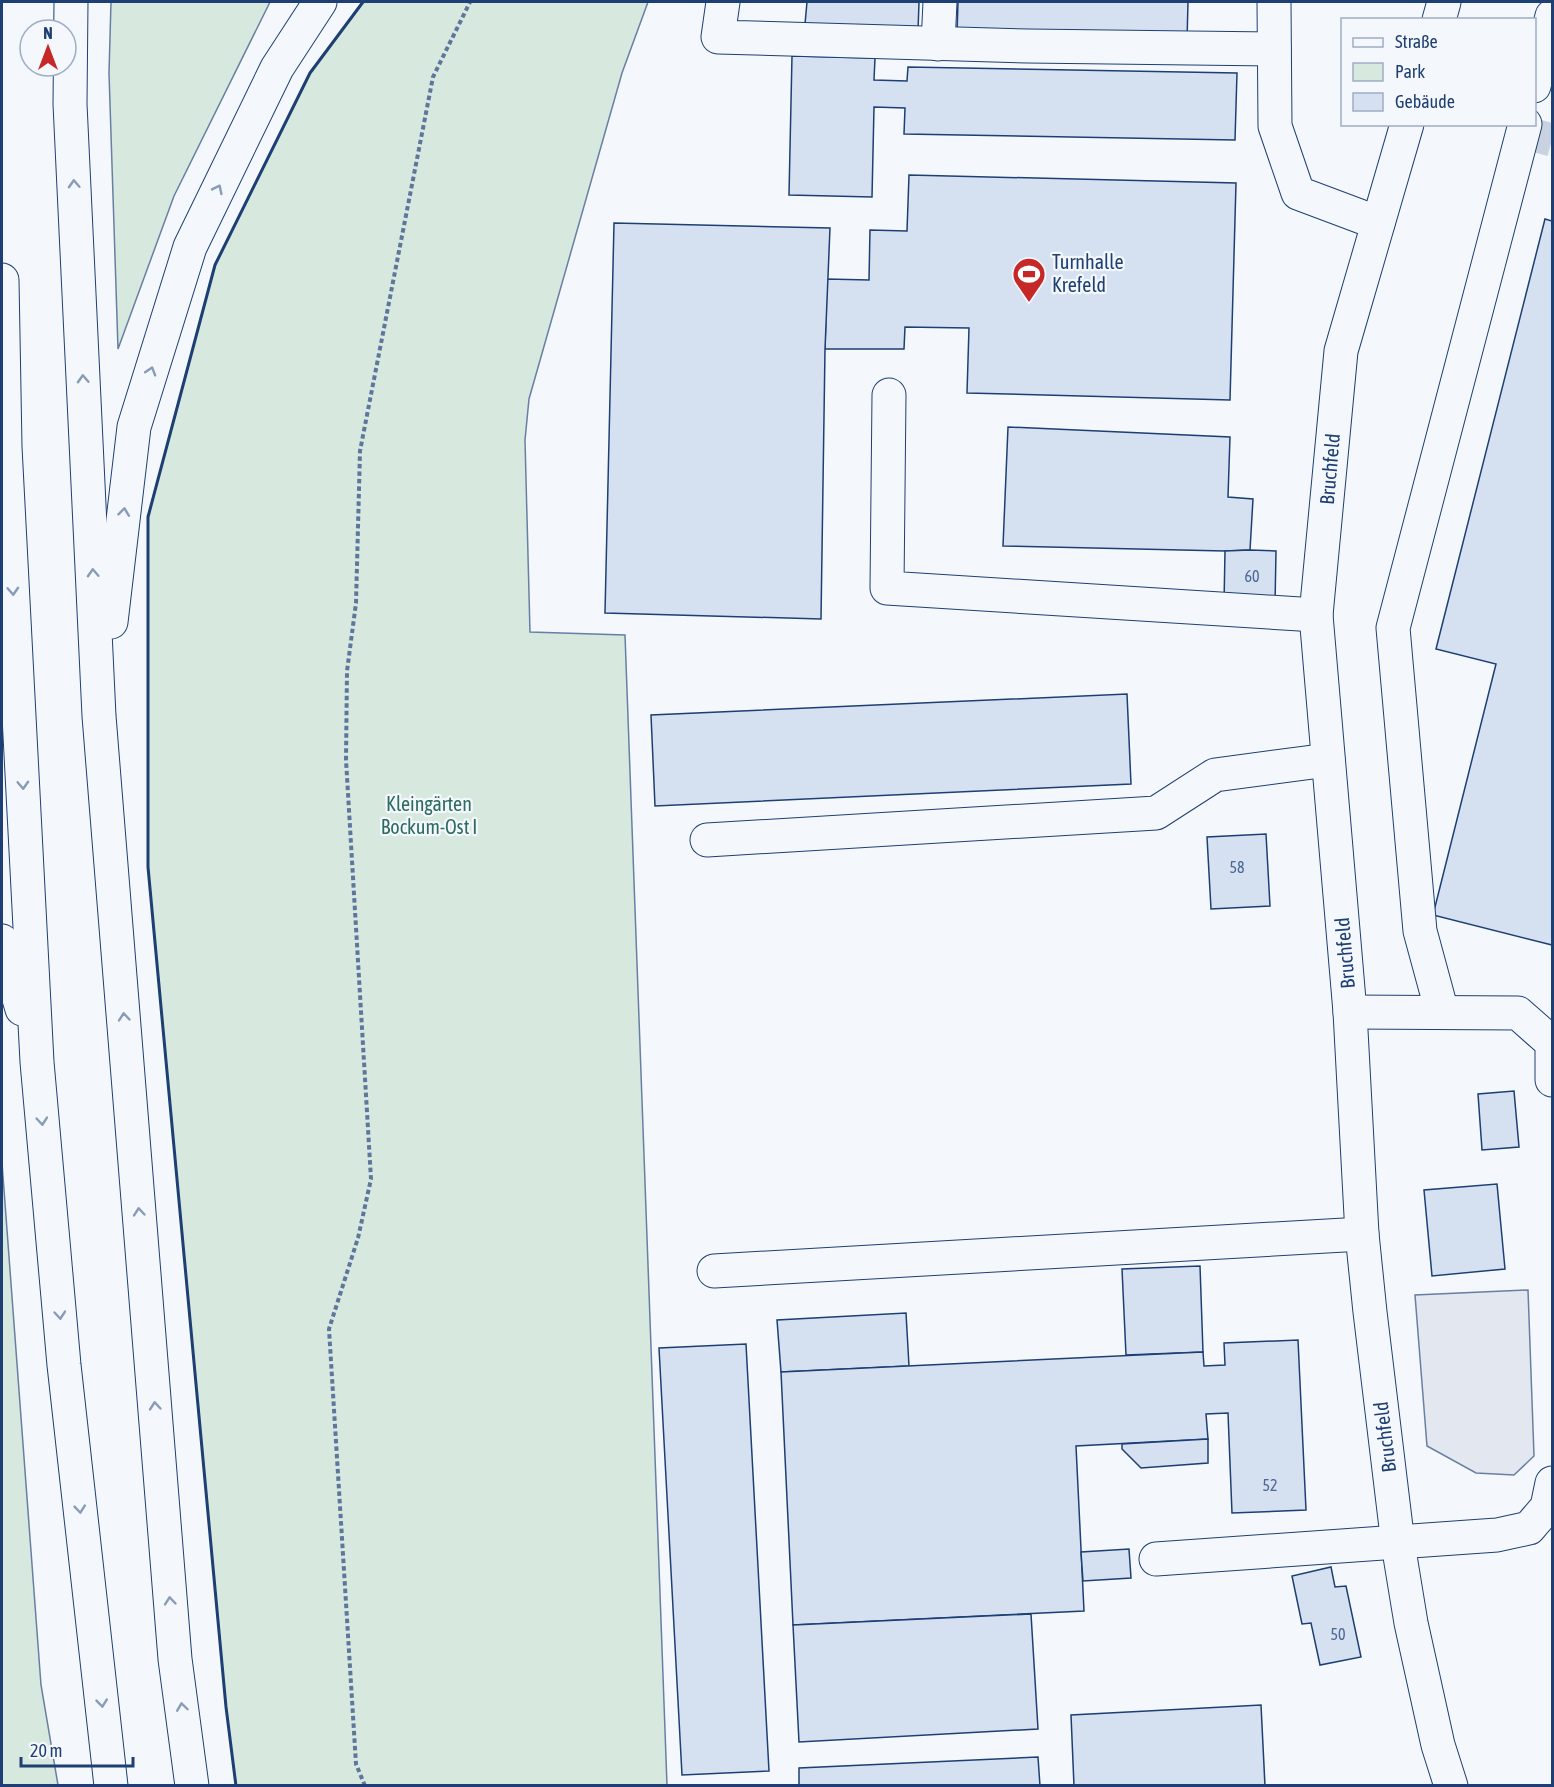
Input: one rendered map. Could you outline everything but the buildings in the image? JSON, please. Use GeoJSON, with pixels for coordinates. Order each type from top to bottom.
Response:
{"type":"FeatureCollection","features":[{"type":"Feature","properties":{"kind":"main road"},"geometry":{"type":"LineString","coordinates":[[71,2],[70,104],[99,716],[174,1647],[192,1785]]}},
{"type":"Feature","properties":{"kind":"main road"},"geometry":{"type":"LineString","coordinates":[[99,716],[134,427],[190,247],[277,68],[320,2]]}},
{"type":"Feature","properties":{"kind":"main road"},"geometry":{"type":"LineString","coordinates":[[723,2],[718,37],[938,44],[1274,49]]}},
{"type":"Feature","properties":{"kind":"main road"},"geometry":{"type":"LineString","coordinates":[[938,44],[940,2]]}},
{"type":"Feature","properties":{"kind":"main road"},"geometry":{"type":"LineString","coordinates":[[1274,2],[1275,126],[1298,193],[1378,223]]}},
{"type":"Feature","properties":{"kind":"main road"},"geometry":{"type":"LineString","coordinates":[[1439,18],[1444,2]]}},
{"type":"Feature","properties":{"kind":"main road"},"geometry":{"type":"LineString","coordinates":[[1536,78],[1552,16]]}},
{"type":"Feature","properties":{"kind":"main road","name":"Bruchfeld"},"geometry":{"type":"LineString","coordinates":[[1406,126],[1341,351],[1316,615],[1350,1012],[1362,1234],[1370,1312],[1398,1544],[1411,1623],[1438,1745],[1451,1785]]}},
{"type":"Feature","properties":{"kind":"main road"},"geometry":{"type":"LineString","coordinates":[[1442,1012],[1420,931],[1393,628],[1524,126]]}},
{"type":"Feature","properties":{"kind":"main road"},"geometry":{"type":"LineString","coordinates":[[2,280],[6,447],[37,1062],[64,1365],[111,1785]]}},
{"type":"Feature","properties":{"kind":"main road"},"geometry":{"type":"LineString","coordinates":[[889,394],[887,588],[1316,615]]}},
{"type":"Feature","properties":{"kind":"main road"},"geometry":{"type":"LineString","coordinates":[[707,840],[1156,813],[1215,775],[1329,760]]}},
{"type":"Feature","properties":{"kind":"main road"},"geometry":{"type":"LineString","coordinates":[[2,941],[37,1062]]}},
{"type":"Feature","properties":{"kind":"main road"},"geometry":{"type":"LineString","coordinates":[[1350,1012],[1518,1013],[1552,1043],[1552,1080]]}},
{"type":"Feature","properties":{"kind":"main road"},"geometry":{"type":"LineString","coordinates":[[714,1271],[1362,1234]]}},
{"type":"Feature","properties":{"kind":"main road"},"geometry":{"type":"LineString","coordinates":[[1156,1558],[1398,1544],[1497,1535],[1529,1528],[1547,1506],[1552,1483]]}},
{"type":"Feature","properties":{"kind":"path"},"geometry":{"type":"LineString","coordinates":[[365,1785],[356,1764],[329,1329],[358,1238],[371,1179],[346,760],[347,670],[356,603],[360,451],[433,76],[470,2]]}},
{"type":"Feature","properties":{"kind":"green space"},"geometry":{"type":"Polygon","coordinates":[[[111,2],[270,2],[174,196],[118,349],[109,73],[111,2]]]}},
{"type":"Feature","properties":{"kind":"green space","name":"Kleingärten Bockum-Ost I"},"geometry":{"type":"Polygon","coordinates":[[[363,2],[648,2],[622,73],[529,399],[525,440],[530,632],[625,635],[667,1785],[236,1785],[226,1707],[148,867],[148,517],[215,265],[310,73],[363,2]]]}},
{"type":"Feature","properties":{"kind":"green space"},"geometry":{"type":"Polygon","coordinates":[[[2,1163],[41,1685],[58,1785],[2,1785],[2,1163]]]}},
{"type":"Feature","properties":{"kind":"shaded area"},"geometry":{"type":"Polygon","coordinates":[[[1528,1290],[1534,1456],[1514,1475],[1476,1473],[1427,1446],[1415,1295],[1528,1290]]]}},
{"type":"Feature","properties":{"kind":"tunnel"},"geometry":{"type":"LineString","coordinates":[[1523,132],[1552,140]]}},
{"type":"Feature","properties":{"kind":"wall"},"geometry":{"type":"LineString","coordinates":[[236,1786],[226,1707],[148,867],[148,517],[215,265],[310,73],[363,2]]}},
{"type":"Feature","properties":{"kind":"place","name":"Turnhalle Krefeld"},"geometry":{"type":"Point","coordinates":[1029,303]}}]}
